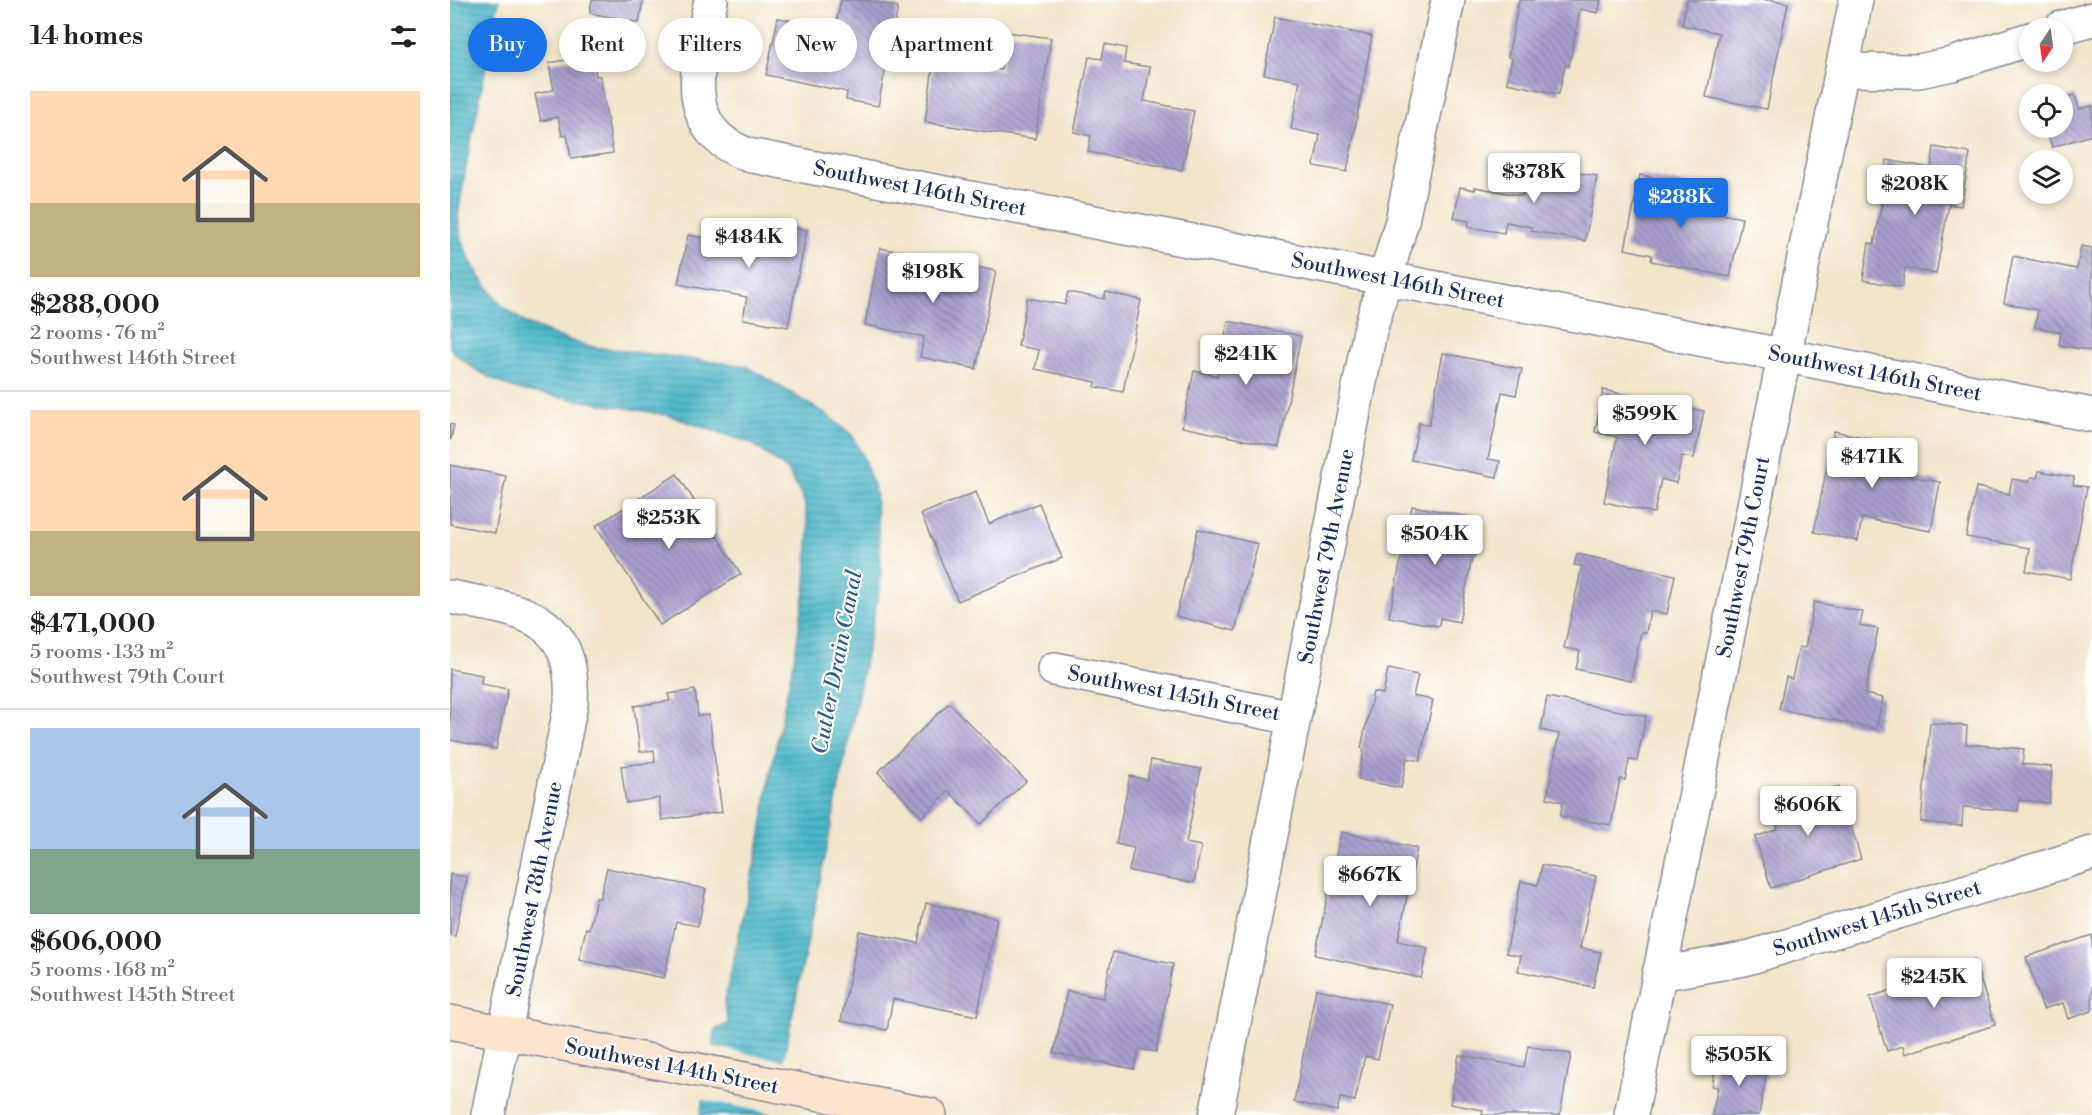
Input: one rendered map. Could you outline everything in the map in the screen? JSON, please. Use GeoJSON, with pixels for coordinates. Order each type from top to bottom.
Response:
{"type":"FeatureCollection","features":[{"type":"Feature","properties":{"kind":"street","name":"Southwest 146th Street"},"geometry":{"type":"LineString","coordinates":[[711,0],[698,65],[697,84],[702,114],[711,130],[725,144],[748,154],[2092,415]]}},
{"type":"Feature","properties":{"kind":"street","name":"Southwest 79th Avenue"},"geometry":{"type":"LineString","coordinates":[[1216,1115],[1370,331],[1402,221],[1448,0]]}},
{"type":"Feature","properties":{"kind":"street","name":"Southwest 79th Court"},"geometry":{"type":"LineString","coordinates":[[1631,1115],[1856,0]]}},
{"type":"Feature","properties":{"kind":"street"},"geometry":{"type":"LineString","coordinates":[[2073,25],[2092,19]]}},
{"type":"Feature","properties":{"kind":"street"},"geometry":{"type":"LineString","coordinates":[[1843,70],[1919,71],[1952,64],[2019,43]]}},
{"type":"Feature","properties":{"kind":"street","name":"Southwest 78th Avenue"},"geometry":{"type":"LineString","coordinates":[[450,597],[496,606],[536,620],[556,635],[566,653],[572,683],[571,704],[488,1115]]}},
{"type":"Feature","properties":{"kind":"street","name":"Southwest 145th Street"},"geometry":{"type":"LineString","coordinates":[[1054,669],[1293,718]]}},
{"type":"Feature","properties":{"kind":"street","name":"Southwest 145th Street"},"geometry":{"type":"LineString","coordinates":[[1659,974],[1743,959],[2092,853]]}},
{"type":"Feature","properties":{"kind":"street","name":"Southwest 144th Street"},"geometry":{"type":"LineString","coordinates":[[450,1022],[930,1115]]}},
{"type":"Feature","properties":{"kind":"water","name":"Cutler Drain Canal"},"geometry":{"type":"Polygon","coordinates":[[[450,0],[499,0],[495,18],[468,18],[468,72],[485,72],[458,216],[462,241],[471,262],[500,304],[527,324],[586,346],[746,366],[826,414],[852,435],[864,459],[875,491],[881,566],[880,586],[772,1115],[700,1115],[716,1029],[727,1025],[728,1019],[724,1004],[761,834],[769,780],[795,654],[806,584],[809,531],[804,501],[787,470],[751,443],[667,415],[514,389],[471,366],[450,348],[450,0]]]}},
{"type":"Feature","properties":{"kind":"pier"},"geometry":{"type":"Polygon","coordinates":[[[710,1046],[785,1061],[775,1114],[700,1099],[710,1046]]]}},
{"type":"Feature","properties":{"kind":"building"},"geometry":{"type":"Polygon","coordinates":[[[592,0],[643,0],[640,18],[614,18],[590,13],[592,0]]]}},
{"type":"Feature","properties":{"kind":"building"},"geometry":{"type":"Polygon","coordinates":[[[841,0],[864,0],[898,7],[896,18],[869,18],[869,72],[885,72],[878,106],[846,100],[847,92],[766,75],[775,32],[775,72],[857,72],[857,18],[837,18],[841,0]]]}},
{"type":"Feature","properties":{"kind":"building"},"geometry":{"type":"Polygon","coordinates":[[[1519,0],[1601,0],[1598,13],[1580,9],[1569,66],[1565,65],[1559,94],[1507,83],[1512,58],[1508,57],[1519,0]]]}},
{"type":"Feature","properties":{"kind":"building"},"geometry":{"type":"Polygon","coordinates":[[[1687,0],[1773,0],[1788,3],[1767,109],[1706,97],[1719,33],[1682,25],[1687,0]]]}},
{"type":"Feature","properties":{"kind":"building"},"geometry":{"type":"Polygon","coordinates":[[[1275,17],[1372,36],[1347,172],[1314,166],[1320,135],[1291,129],[1300,81],[1264,74],[1275,17]]]}},
{"type":"Feature","properties":{"kind":"building"},"geometry":{"type":"Polygon","coordinates":[[[1014,33],[1051,38],[1035,139],[925,122],[932,72],[1014,72],[1014,33]]]}},
{"type":"Feature","properties":{"kind":"building"},"geometry":{"type":"Polygon","coordinates":[[[1105,44],[1126,48],[1124,63],[1150,67],[1144,101],[1194,111],[1182,170],[1088,152],[1091,136],[1074,132],[1089,57],[1102,59],[1105,44]]]}},
{"type":"Feature","properties":{"kind":"building"},"geometry":{"type":"Polygon","coordinates":[[[559,61],[559,72],[595,72],[596,76],[600,76],[613,153],[571,159],[567,135],[562,136],[558,117],[541,121],[535,94],[554,90],[549,63],[559,61]]]}},
{"type":"Feature","properties":{"kind":"building"},"geometry":{"type":"Polygon","coordinates":[[[2073,95],[2075,95],[2079,109],[2092,106],[2092,135],[2052,147],[2049,138],[2073,138],[2073,95]]]}},
{"type":"Feature","properties":{"kind":"building"},"geometry":{"type":"Polygon","coordinates":[[[1934,147],[1970,153],[1961,206],[1949,204],[1936,274],[1905,268],[1902,287],[1863,280],[1869,243],[1874,244],[1887,160],[1931,168],[1934,147]]]}},
{"type":"Feature","properties":{"kind":"building"},"geometry":{"type":"Polygon","coordinates":[[[1529,164],[1597,176],[1585,241],[1531,231],[1532,227],[1506,222],[1504,233],[1468,227],[1469,221],[1454,218],[1460,187],[1475,190],[1475,187],[1522,196],[1529,164]]]}},
{"type":"Feature","properties":{"kind":"building"},"geometry":{"type":"Polygon","coordinates":[[[1640,175],[1690,185],[1685,207],[1742,218],[1730,277],[1651,261],[1652,255],[1625,249],[1640,175]]]}},
{"type":"Feature","properties":{"kind":"building"},"geometry":{"type":"Polygon","coordinates":[[[767,222],[807,230],[788,327],[743,319],[747,297],[678,284],[688,235],[722,241],[725,225],[765,233],[767,222]]]}},
{"type":"Feature","properties":{"kind":"building"},"geometry":{"type":"Polygon","coordinates":[[[2081,246],[2092,248],[2092,351],[2059,345],[2061,332],[2035,327],[2038,310],[2004,303],[2013,256],[2077,269],[2081,246]]]}},
{"type":"Feature","properties":{"kind":"building"},"geometry":{"type":"Polygon","coordinates":[[[880,248],[996,271],[976,369],[920,357],[924,337],[865,325],[880,248]]]}},
{"type":"Feature","properties":{"kind":"building"},"geometry":{"type":"Polygon","coordinates":[[[1068,292],[1104,299],[1106,292],[1141,300],[1123,392],[1095,387],[1096,382],[1035,369],[1039,350],[1018,346],[1027,298],[1065,305],[1068,292]]]}},
{"type":"Feature","properties":{"kind":"building"},"geometry":{"type":"Polygon","coordinates":[[[1228,321],[1301,336],[1279,447],[1182,427],[1194,371],[1217,376],[1228,321]]]}},
{"type":"Feature","properties":{"kind":"building"},"geometry":{"type":"Polygon","coordinates":[[[1443,353],[1522,369],[1516,395],[1502,392],[1488,459],[1500,461],[1497,477],[1411,460],[1419,423],[1429,425],[1443,353]]]}},
{"type":"Feature","properties":{"kind":"building"},"geometry":{"type":"Polygon","coordinates":[[[1603,390],[1704,411],[1694,458],[1682,456],[1676,483],[1661,479],[1654,513],[1604,502],[1617,437],[1595,432],[1603,390]]]}},
{"type":"Feature","properties":{"kind":"building"},"geometry":{"type":"Polygon","coordinates":[[[450,424],[454,425],[451,439],[450,439],[450,424]]]}},
{"type":"Feature","properties":{"kind":"building"},"geometry":{"type":"Polygon","coordinates":[[[1834,431],[1882,441],[1880,451],[1912,457],[1908,476],[1940,482],[1931,531],[1862,518],[1858,541],[1814,532],[1834,431]]]}},
{"type":"Feature","properties":{"kind":"building"},"geometry":{"type":"Polygon","coordinates":[[[450,465],[506,476],[495,533],[450,524],[450,465]]]}},
{"type":"Feature","properties":{"kind":"building"},"geometry":{"type":"Polygon","coordinates":[[[2039,471],[2074,477],[2073,485],[2087,487],[2070,579],[2026,571],[2030,548],[1966,537],[1976,487],[2009,494],[2012,479],[2029,482],[2031,477],[2037,478],[2039,471]]]}},
{"type":"Feature","properties":{"kind":"building"},"geometry":{"type":"Polygon","coordinates":[[[677,474],[741,574],[660,625],[596,526],[677,474]]]}},
{"type":"Feature","properties":{"kind":"building"},"geometry":{"type":"Polygon","coordinates":[[[976,492],[989,524],[1039,503],[1062,558],[958,601],[921,514],[976,492]]]}},
{"type":"Feature","properties":{"kind":"building"},"geometry":{"type":"Polygon","coordinates":[[[1412,506],[1482,519],[1459,622],[1440,618],[1439,626],[1389,617],[1412,506]]]}},
{"type":"Feature","properties":{"kind":"building"},"geometry":{"type":"Polygon","coordinates":[[[1198,529],[1258,544],[1235,631],[1176,616],[1198,529]]]}},
{"type":"Feature","properties":{"kind":"building"},"geometry":{"type":"Polygon","coordinates":[[[1577,554],[1675,575],[1667,614],[1650,611],[1646,633],[1641,632],[1631,681],[1576,669],[1580,651],[1564,648],[1582,566],[1574,565],[1577,554]]]}},
{"type":"Feature","properties":{"kind":"building"},"geometry":{"type":"Polygon","coordinates":[[[1814,602],[1863,612],[1860,625],[1878,629],[1865,694],[1883,698],[1876,729],[1779,709],[1786,677],[1792,679],[1799,647],[1805,648],[1814,602]]]}},
{"type":"Feature","properties":{"kind":"building"},"geometry":{"type":"Polygon","coordinates":[[[450,669],[482,675],[481,684],[508,689],[496,749],[450,740],[450,669]]]}},
{"type":"Feature","properties":{"kind":"building"},"geometry":{"type":"Polygon","coordinates":[[[1388,669],[1418,675],[1413,696],[1433,700],[1420,761],[1407,758],[1401,788],[1358,779],[1364,749],[1361,748],[1373,692],[1383,694],[1388,669]]]}},
{"type":"Feature","properties":{"kind":"building"},"geometry":{"type":"Polygon","coordinates":[[[695,690],[698,716],[709,715],[722,812],[662,820],[659,798],[626,803],[621,766],[655,762],[654,750],[640,752],[634,706],[670,701],[668,694],[695,690]]]}},
{"type":"Feature","properties":{"kind":"building"},"geometry":{"type":"Polygon","coordinates":[[[1547,697],[1646,716],[1637,761],[1629,760],[1625,780],[1620,779],[1611,825],[1560,816],[1563,802],[1547,798],[1559,734],[1541,730],[1547,697]]]}},
{"type":"Feature","properties":{"kind":"building"},"geometry":{"type":"Polygon","coordinates":[[[949,703],[1026,781],[981,824],[949,791],[922,817],[878,772],[949,703]]]}},
{"type":"Feature","properties":{"kind":"building"},"geometry":{"type":"Polygon","coordinates":[[[1930,723],[1967,726],[1966,744],[2024,749],[2022,764],[2052,767],[2049,803],[2019,800],[2018,811],[1963,807],[1962,826],[1921,822],[1930,723]]]}},
{"type":"Feature","properties":{"kind":"building"},"geometry":{"type":"Polygon","coordinates":[[[1151,760],[1201,769],[1186,843],[1201,846],[1194,883],[1129,871],[1134,848],[1116,844],[1130,776],[1147,780],[1151,760]]]}},
{"type":"Feature","properties":{"kind":"building"},"geometry":{"type":"Polygon","coordinates":[[[1839,786],[1861,859],[1771,888],[1755,837],[1778,829],[1770,804],[1810,791],[1811,794],[1839,786]]]}},
{"type":"Feature","properties":{"kind":"building"},"geometry":{"type":"Polygon","coordinates":[[[1341,832],[1417,848],[1398,941],[1428,948],[1421,978],[1315,955],[1341,832]]]}},
{"type":"Feature","properties":{"kind":"building"},"geometry":{"type":"Polygon","coordinates":[[[1542,865],[1596,876],[1580,948],[1601,952],[1593,987],[1518,971],[1521,956],[1506,953],[1521,881],[1538,885],[1542,865]]]}},
{"type":"Feature","properties":{"kind":"building"},"geometry":{"type":"Polygon","coordinates":[[[607,868],[706,889],[698,926],[676,922],[664,978],[579,960],[586,928],[589,929],[596,898],[600,898],[607,868]]]}},
{"type":"Feature","properties":{"kind":"building"},"geometry":{"type":"Polygon","coordinates":[[[450,874],[467,877],[455,936],[450,935],[450,874]]]}},
{"type":"Feature","properties":{"kind":"building"},"geometry":{"type":"Polygon","coordinates":[[[926,903],[997,918],[977,1016],[893,999],[887,1030],[841,1021],[859,931],[918,943],[926,903]]]}},
{"type":"Feature","properties":{"kind":"building"},"geometry":{"type":"Polygon","coordinates":[[[2092,935],[2092,1011],[2068,1019],[2063,1003],[2043,1009],[2026,957],[2092,935]]]}},
{"type":"Feature","properties":{"kind":"building"},"geometry":{"type":"Polygon","coordinates":[[[1113,952],[1173,964],[1156,1052],[1139,1049],[1134,1069],[1054,1053],[1067,991],[1103,998],[1113,952]]]}},
{"type":"Feature","properties":{"kind":"building"},"geometry":{"type":"Polygon","coordinates":[[[1974,960],[1995,1025],[1905,1054],[1903,1046],[1887,1051],[1870,997],[1938,975],[1937,971],[1974,960]]]}},
{"type":"Feature","properties":{"kind":"building"},"geometry":{"type":"Polygon","coordinates":[[[1316,989],[1390,1004],[1378,1059],[1365,1056],[1355,1101],[1340,1098],[1337,1111],[1294,1102],[1316,989]]]}},
{"type":"Feature","properties":{"kind":"building"},"geometry":{"type":"Polygon","coordinates":[[[1528,1046],[1571,1054],[1560,1115],[1482,1115],[1483,1110],[1450,1104],[1459,1055],[1524,1067],[1528,1046]]]}},
{"type":"Feature","properties":{"kind":"building"},"geometry":{"type":"Polygon","coordinates":[[[1718,1055],[1768,1065],[1759,1115],[1712,1115],[1718,1087],[1712,1086],[1718,1055]]]}}]}
